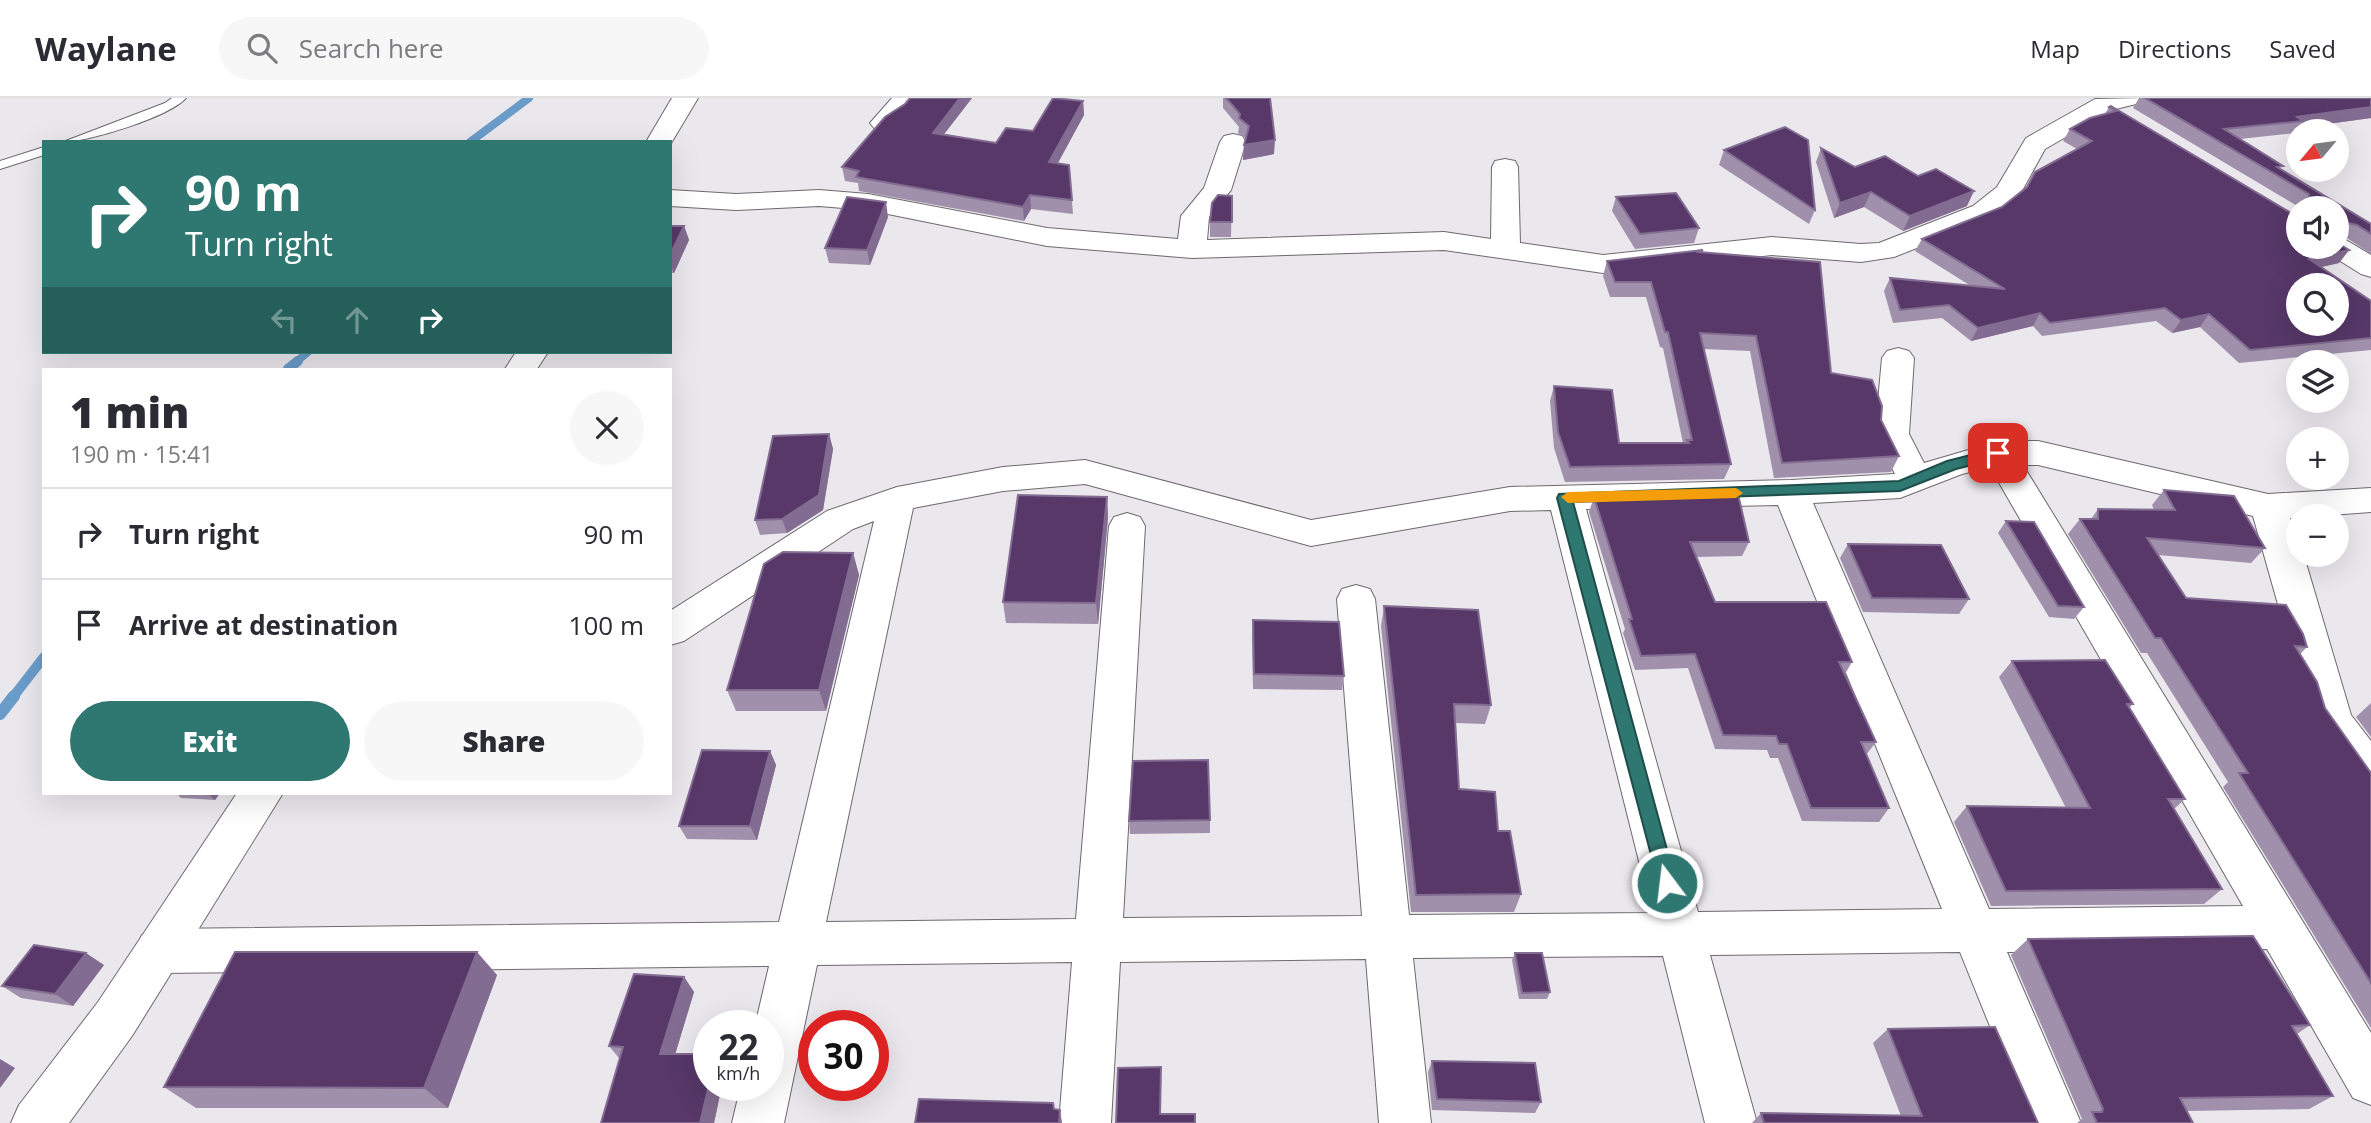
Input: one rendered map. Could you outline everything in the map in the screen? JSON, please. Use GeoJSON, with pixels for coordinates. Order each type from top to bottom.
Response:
{"type":"FeatureCollection","features":[{"type":"Feature","properties":{"kind":"street"},"geometry":{"type":"LineString","coordinates":[[660,140],[685,98]]}},
{"type":"Feature","properties":{"kind":"street"},"geometry":{"type":"LineString","coordinates":[[883,123],[906,98]]}},
{"type":"Feature","properties":{"kind":"street"},"geometry":{"type":"LineString","coordinates":[[672,198],[736,202],[818,198],[868,202],[1047,237],[1192,249],[1444,241],[1602,264],[1772,246],[1861,253],[1884,251],[1983,212],[2008,191],[2035,144],[2124,109]]}},
{"type":"Feature","properties":{"kind":"street"},"geometry":{"type":"LineString","coordinates":[[1192,249],[1195,216],[1217,190],[1233,142]]}},
{"type":"Feature","properties":{"kind":"street"},"geometry":{"type":"LineString","coordinates":[[1505,167],[1506,249]]}},
{"type":"Feature","properties":{"kind":"street"},"geometry":{"type":"LineString","coordinates":[[2349,254],[2371,268]]}},
{"type":"Feature","properties":{"kind":"street"},"geometry":{"type":"LineString","coordinates":[[1898,358],[1892,434],[1916,480]]}},
{"type":"Feature","properties":{"kind":"street"},"geometry":{"type":"LineString","coordinates":[[1998,453],[2371,1080]]}},
{"type":"Feature","properties":{"kind":"street"},"geometry":{"type":"LineString","coordinates":[[672,629],[840,520],[897,499],[1003,479],[1085,472],[1311,533],[1510,499],[1791,492],[1900,486],[1952,465],[1998,453],[2038,453],[2268,507],[2371,500]]}},
{"type":"Feature","properties":{"kind":"street"},"geometry":{"type":"LineString","coordinates":[[1791,492],[2055,1123]]}},
{"type":"Feature","properties":{"kind":"street"},"geometry":{"type":"LineString","coordinates":[[1565,498],[1731,1123]]}},
{"type":"Feature","properties":{"kind":"street"},"geometry":{"type":"LineString","coordinates":[[783,1010],[897,499]]}},
{"type":"Feature","properties":{"kind":"street"},"geometry":{"type":"LineString","coordinates":[[2268,507],[2287,563],[2332,721],[2371,774]]}},
{"type":"Feature","properties":{"kind":"street"},"geometry":{"type":"LineString","coordinates":[[1085,1123],[1128,526]]}},
{"type":"Feature","properties":{"kind":"street"},"geometry":{"type":"LineString","coordinates":[[1356,599],[1405,1123]]}},
{"type":"Feature","properties":{"kind":"street"},"geometry":{"type":"LineString","coordinates":[[37,1123],[115,1019],[260,795]]}},
{"type":"Feature","properties":{"kind":"street"},"geometry":{"type":"LineString","coordinates":[[159,951],[2282,927]]}},
{"type":"Feature","properties":{"kind":"street"},"geometry":{"type":"LineString","coordinates":[[758,1123],[763,1101]]}},
{"type":"Feature","properties":{"kind":"lane"},"geometry":{"type":"LineString","coordinates":[[75,140],[169,106],[180,98]]}},
{"type":"Feature","properties":{"kind":"lane"},"geometry":{"type":"LineString","coordinates":[[0,165],[42,152]]}},
{"type":"Feature","properties":{"kind":"building"},"geometry":{"type":"Polygon","coordinates":[[[910,98],[960,98],[933,133],[996,143],[1006,128],[1033,131],[1053,98],[1083,101],[1049,162],[1069,165],[1072,200],[1030,195],[1023,207],[856,177],[859,171],[842,167],[885,117],[910,98]]]}},
{"type":"Feature","properties":{"kind":"building"},"geometry":{"type":"Polygon","coordinates":[[[1226,98],[1270,98],[1275,140],[1244,145],[1249,126],[1239,118],[1240,114],[1226,98]]]}},
{"type":"Feature","properties":{"kind":"building"},"geometry":{"type":"Polygon","coordinates":[[[2145,98],[2371,98],[2371,107],[2286,119],[2286,123],[2224,129],[2283,166],[2277,167],[2286,172],[2286,181],[2145,98]]]}},
{"type":"Feature","properties":{"kind":"building"},"geometry":{"type":"Polygon","coordinates":[[[2111,106],[2286,210],[2286,259],[2309,259],[2330,273],[2286,273],[2286,336],[2349,336],[2349,286],[2371,301],[2371,338],[2250,350],[2209,314],[2181,320],[2165,308],[2050,323],[2040,313],[1978,328],[1949,305],[1900,310],[1890,278],[2005,289],[1922,239],[2002,207],[2027,187],[2035,172],[2092,141],[2070,129],[2090,118],[2116,111],[2109,107],[2111,106]]]}},
{"type":"Feature","properties":{"kind":"building"},"geometry":{"type":"Polygon","coordinates":[[[1785,127],[1808,140],[1815,210],[1724,150],[1785,127]]]}},
{"type":"Feature","properties":{"kind":"building"},"geometry":{"type":"Polygon","coordinates":[[[1821,148],[1855,167],[1885,156],[1918,176],[1936,169],[1974,191],[1910,216],[1871,192],[1840,203],[1821,148]]]}},
{"type":"Feature","properties":{"kind":"building"},"geometry":{"type":"Polygon","coordinates":[[[2288,182],[2302,182],[2325,196],[2309,194],[2288,182]]]}},
{"type":"Feature","properties":{"kind":"building"},"geometry":{"type":"Polygon","coordinates":[[[1676,193],[1699,228],[1640,234],[1616,197],[1676,193]]]}},
{"type":"Feature","properties":{"kind":"building"},"geometry":{"type":"Polygon","coordinates":[[[1218,195],[1232,196],[1232,222],[1210,222],[1212,203],[1218,195]]]}},
{"type":"Feature","properties":{"kind":"building"},"geometry":{"type":"Polygon","coordinates":[[[847,197],[886,202],[867,250],[825,248],[847,197]]]}},
{"type":"Feature","properties":{"kind":"building"},"geometry":{"type":"Polygon","coordinates":[[[2349,211],[2371,224],[2371,234],[2349,223],[2349,211]]]}},
{"type":"Feature","properties":{"kind":"building"},"geometry":{"type":"Polygon","coordinates":[[[672,226],[684,226],[672,251],[672,226]]]}},
{"type":"Feature","properties":{"kind":"building"},"geometry":{"type":"Polygon","coordinates":[[[1703,250],[1699,252],[1820,262],[1831,373],[1872,380],[1882,406],[1881,420],[1899,456],[1782,463],[1756,336],[1700,333],[1731,464],[1570,467],[1558,432],[1554,386],[1612,390],[1619,443],[1689,443],[1687,440],[1692,440],[1668,332],[1665,332],[1651,282],[1615,282],[1607,261],[1703,250]]]}},
{"type":"Feature","properties":{"kind":"building"},"geometry":{"type":"Polygon","coordinates":[[[829,434],[819,495],[782,519],[755,520],[773,436],[829,434]]]}},
{"type":"Feature","properties":{"kind":"building"},"geometry":{"type":"Polygon","coordinates":[[[2164,490],[2234,496],[2265,548],[2147,538],[2186,598],[2286,605],[2303,634],[2307,647],[2295,646],[2317,682],[2325,708],[2371,773],[2371,983],[2239,773],[2248,773],[2161,638],[2155,638],[2080,519],[2098,519],[2098,509],[2175,510],[2164,490]]]}},
{"type":"Feature","properties":{"kind":"building"},"geometry":{"type":"Polygon","coordinates":[[[1738,494],[1749,542],[1690,542],[1715,602],[1826,602],[1852,662],[1839,662],[1876,742],[1861,742],[1889,808],[1811,808],[1787,744],[1779,744],[1776,736],[1723,735],[1695,654],[1641,656],[1594,497],[1738,494]]]}},
{"type":"Feature","properties":{"kind":"building"},"geometry":{"type":"Polygon","coordinates":[[[1018,495],[1107,497],[1096,603],[1003,602],[1018,495]]]}},
{"type":"Feature","properties":{"kind":"building"},"geometry":{"type":"Polygon","coordinates":[[[2006,521],[2034,522],[2084,607],[2058,606],[2006,521]]]}},
{"type":"Feature","properties":{"kind":"building"},"geometry":{"type":"Polygon","coordinates":[[[1848,544],[1941,545],[1969,599],[1872,598],[1848,544]]]}},
{"type":"Feature","properties":{"kind":"building"},"geometry":{"type":"Polygon","coordinates":[[[783,552],[853,553],[819,690],[727,690],[764,564],[783,552]]]}},
{"type":"Feature","properties":{"kind":"building"},"geometry":{"type":"Polygon","coordinates":[[[1384,606],[1478,610],[1491,705],[1454,704],[1459,789],[1495,792],[1498,831],[1510,831],[1521,894],[1416,895],[1384,606]]]}},
{"type":"Feature","properties":{"kind":"building"},"geometry":{"type":"Polygon","coordinates":[[[1253,620],[1339,622],[1344,676],[1254,674],[1253,620]]]}},
{"type":"Feature","properties":{"kind":"building"},"geometry":{"type":"Polygon","coordinates":[[[2105,660],[2133,704],[2127,704],[2185,799],[2168,799],[2222,889],[2006,891],[1967,806],[2090,808],[2012,661],[2105,660]]]}},
{"type":"Feature","properties":{"kind":"building"},"geometry":{"type":"Polygon","coordinates":[[[702,750],[770,751],[750,826],[679,826],[702,750]]]}},
{"type":"Feature","properties":{"kind":"building"},"geometry":{"type":"Polygon","coordinates":[[[1208,760],[1210,820],[1129,821],[1133,761],[1208,760]]]}},
{"type":"Feature","properties":{"kind":"building"},"geometry":{"type":"Polygon","coordinates":[[[2253,936],[2310,1025],[2292,1026],[2333,1096],[2180,1098],[2193,1123],[2097,1123],[2092,1112],[2102,1112],[2103,1109],[2028,939],[2253,936]]]}},
{"type":"Feature","properties":{"kind":"building"},"geometry":{"type":"Polygon","coordinates":[[[34,945],[86,953],[55,994],[2,986],[34,945]]]}},
{"type":"Feature","properties":{"kind":"building"},"geometry":{"type":"Polygon","coordinates":[[[235,952],[477,952],[424,1088],[164,1087],[235,952]]]}},
{"type":"Feature","properties":{"kind":"building"},"geometry":{"type":"Polygon","coordinates":[[[1515,953],[1542,953],[1550,992],[1522,993],[1515,953]]]}},
{"type":"Feature","properties":{"kind":"building"},"geometry":{"type":"Polygon","coordinates":[[[634,974],[684,977],[660,1054],[693,1054],[693,1101],[705,1101],[700,1123],[601,1123],[623,1047],[609,1046],[634,974]]]}},
{"type":"Feature","properties":{"kind":"building"},"geometry":{"type":"Polygon","coordinates":[[[1995,1027],[2038,1123],[1764,1123],[1761,1113],[1922,1116],[1888,1029],[1995,1027]]]}},
{"type":"Feature","properties":{"kind":"building"},"geometry":{"type":"Polygon","coordinates":[[[1432,1061],[1535,1063],[1541,1102],[1437,1099],[1432,1061]]]}},
{"type":"Feature","properties":{"kind":"building"},"geometry":{"type":"Polygon","coordinates":[[[1161,1067],[1160,1114],[1195,1114],[1195,1123],[1116,1123],[1118,1068],[1161,1067]]]}},
{"type":"Feature","properties":{"kind":"building"},"geometry":{"type":"Polygon","coordinates":[[[919,1099],[1053,1103],[1054,1109],[1060,1110],[1059,1123],[915,1123],[919,1099]]]}},
{"type":"Feature","properties":{"kind":"waterway"},"geometry":{"type":"LineString","coordinates":[[473,140],[529,98]]}},
{"type":"Feature","properties":{"kind":"waterway"},"geometry":{"type":"LineString","coordinates":[[296,362],[306,354]]}},
{"type":"Feature","properties":{"kind":"waterway"},"geometry":{"type":"LineString","coordinates":[[289,368],[298,361]]}},
{"type":"Feature","properties":{"kind":"waterway"},"geometry":{"type":"LineString","coordinates":[[13,697],[42,660]]}},
{"type":"Feature","properties":{"kind":"waterway"},"geometry":{"type":"LineString","coordinates":[[0,714],[14,696]]}},
{"type":"Feature","properties":{"kind":"slow traffic"},"geometry":{"type":"LineString","coordinates":[[1568,497],[1736,493]]}},
{"type":"Feature","properties":{"kind":"route"},"geometry":{"type":"LineString","coordinates":[[1667,883],[1565,498],[1900,486],[1952,465],[1998,453]]}}]}
